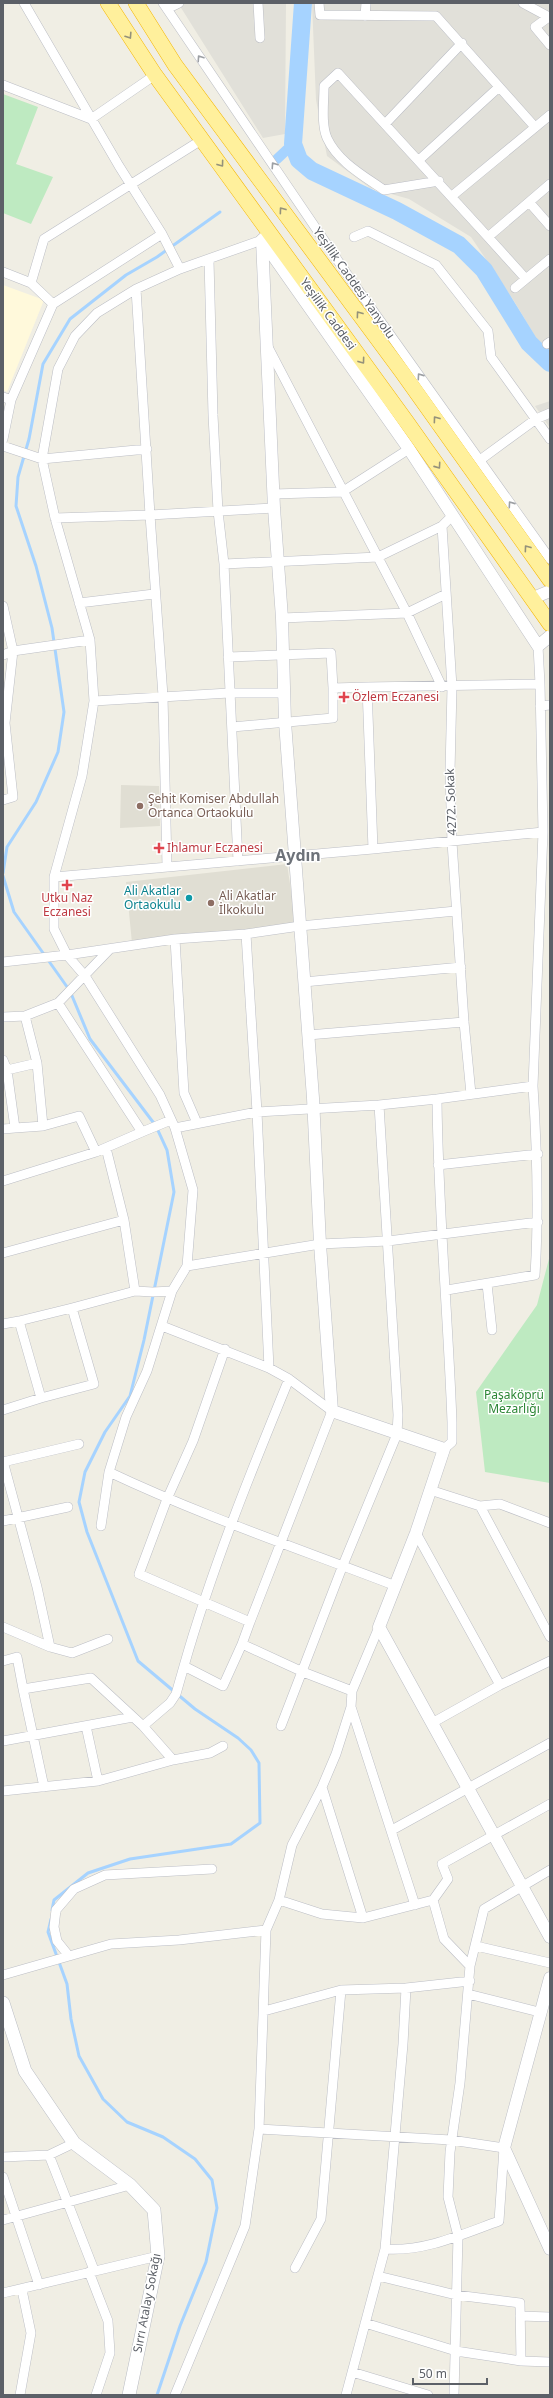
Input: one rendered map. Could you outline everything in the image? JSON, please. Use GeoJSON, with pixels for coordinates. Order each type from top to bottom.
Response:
{"type":"FeatureCollection","features":[{"type":"Feature","properties":{"kind":"highway","name":"Yeşillik Caddesi"},"geometry":{"type":"LineString","coordinates":[[108,3],[155,75],[203,139],[266,236],[533,598],[550,624]]}},
{"type":"Feature","properties":{"kind":"highway","name":"Yeşillik Caddesi"},"geometry":{"type":"LineString","coordinates":[[136,3],[175,65],[402,372],[550,580]]}},
{"type":"Feature","properties":{"kind":"main road","name":"Sırrı Atalay Sokağı"},"geometry":{"type":"LineString","coordinates":[[3,2003],[25,2071],[74,2143],[130,2185],[154,2210],[158,2256],[129,2395]]}},
{"type":"Feature","properties":{"kind":"street"},"geometry":{"type":"LineString","coordinates":[[24,3],[91,119],[162,234],[180,269]]}},
{"type":"Feature","properties":{"kind":"street"},"geometry":{"type":"LineString","coordinates":[[165,6],[179,3]]}},
{"type":"Feature","properties":{"kind":"street"},"geometry":{"type":"LineString","coordinates":[[258,3],[260,38]]}},
{"type":"Feature","properties":{"kind":"street"},"geometry":{"type":"LineString","coordinates":[[319,3],[320,15],[436,16],[462,43],[535,127]]}},
{"type":"Feature","properties":{"kind":"street"},"geometry":{"type":"LineString","coordinates":[[365,16],[366,3]]}},
{"type":"Feature","properties":{"kind":"street"},"geometry":{"type":"LineString","coordinates":[[523,3],[549,17],[536,27],[550,44]]}},
{"type":"Feature","properties":{"kind":"street","name":"Yeşillik Caddesi Yanyolu"},"geometry":{"type":"LineString","coordinates":[[165,6],[349,277],[550,559]]}},
{"type":"Feature","properties":{"kind":"street"},"geometry":{"type":"LineString","coordinates":[[385,124],[462,43]]}},
{"type":"Feature","properties":{"kind":"street"},"geometry":{"type":"LineString","coordinates":[[439,181],[384,190],[346,163],[327,138],[324,125],[324,86],[338,73],[439,181],[526,279]]}},
{"type":"Feature","properties":{"kind":"street"},"geometry":{"type":"LineString","coordinates":[[91,119],[155,75]]}},
{"type":"Feature","properties":{"kind":"street"},"geometry":{"type":"LineString","coordinates":[[3,85],[91,119]]}},
{"type":"Feature","properties":{"kind":"street"},"geometry":{"type":"LineString","coordinates":[[419,160],[499,87]]}},
{"type":"Feature","properties":{"kind":"street"},"geometry":{"type":"LineString","coordinates":[[452,196],[550,115]]}},
{"type":"Feature","properties":{"kind":"street"},"geometry":{"type":"LineString","coordinates":[[32,283],[44,239],[203,139]]}},
{"type":"Feature","properties":{"kind":"street"},"geometry":{"type":"LineString","coordinates":[[488,237],[550,184]]}},
{"type":"Feature","properties":{"kind":"street"},"geometry":{"type":"LineString","coordinates":[[530,202],[550,226]]}},
{"type":"Feature","properties":{"kind":"street"},"geometry":{"type":"LineString","coordinates":[[354,237],[368,230],[436,265],[488,331],[491,357],[550,439]]}},
{"type":"Feature","properties":{"kind":"street"},"geometry":{"type":"LineString","coordinates":[[3,439],[7,398],[53,304],[162,234]]}},
{"type":"Feature","properties":{"kind":"street"},"geometry":{"type":"LineString","coordinates":[[101,1526],[108,1472],[126,1417],[147,1371],[172,1291],[187,1266],[193,1190],[173,1124],[160,1095],[85,976],[67,956],[54,929],[54,877],[82,776],[94,701],[90,640],[55,518],[42,459],[58,369],[75,336],[97,313],[136,289],[180,269],[208,260],[266,236]]}},
{"type":"Feature","properties":{"kind":"street"},"geometry":{"type":"LineString","coordinates":[[184,1666],[223,1686],[242,1644],[332,1411],[320,1244],[314,1108],[285,722],[282,618],[273,494],[266,344],[266,236]]}},
{"type":"Feature","properties":{"kind":"street"},"geometry":{"type":"LineString","coordinates":[[266,236],[453,515],[538,646],[543,832],[533,1086],[538,1154],[538,1222],[535,1275],[446,1290]]}},
{"type":"Feature","properties":{"kind":"street"},"geometry":{"type":"LineString","coordinates":[[208,260],[218,511],[224,564],[238,861]]}},
{"type":"Feature","properties":{"kind":"street"},"geometry":{"type":"LineString","coordinates":[[515,288],[548,264]]}},
{"type":"Feature","properties":{"kind":"street"},"geometry":{"type":"LineString","coordinates":[[3,272],[32,283],[53,304]]}},
{"type":"Feature","properties":{"kind":"street"},"geometry":{"type":"LineString","coordinates":[[136,289],[147,449],[154,594],[163,696],[167,866]]}},
{"type":"Feature","properties":{"kind":"street"},"geometry":{"type":"LineString","coordinates":[[266,344],[342,492],[407,613],[442,687]]}},
{"type":"Feature","properties":{"kind":"street"},"geometry":{"type":"LineString","coordinates":[[480,460],[536,419],[550,413]]}},
{"type":"Feature","properties":{"kind":"street"},"geometry":{"type":"LineString","coordinates":[[3,446],[42,459],[147,449]]}},
{"type":"Feature","properties":{"kind":"street"},"geometry":{"type":"LineString","coordinates":[[273,494],[342,492],[409,449]]}},
{"type":"Feature","properties":{"kind":"street"},"geometry":{"type":"LineString","coordinates":[[55,518],[150,515],[274,508]]}},
{"type":"Feature","properties":{"kind":"street"},"geometry":{"type":"LineString","coordinates":[[224,564],[378,557],[442,526],[453,515]]}},
{"type":"Feature","properties":{"kind":"street","name":"4272. Sokak"},"geometry":{"type":"LineString","coordinates":[[442,526],[452,687],[450,772],[452,842],[464,1022],[471,1094]]}},
{"type":"Feature","properties":{"kind":"street"},"geometry":{"type":"LineString","coordinates":[[533,598],[550,591]]}},
{"type":"Feature","properties":{"kind":"street"},"geometry":{"type":"LineString","coordinates":[[79,603],[154,594]]}},
{"type":"Feature","properties":{"kind":"street"},"geometry":{"type":"LineString","coordinates":[[282,618],[407,613],[446,594]]}},
{"type":"Feature","properties":{"kind":"street"},"geometry":{"type":"LineString","coordinates":[[3,606],[13,651],[4,723],[13,797],[3,800]]}},
{"type":"Feature","properties":{"kind":"street"},"geometry":{"type":"LineString","coordinates":[[538,646],[550,636]]}},
{"type":"Feature","properties":{"kind":"street"},"geometry":{"type":"LineString","coordinates":[[3,655],[13,651],[90,640]]}},
{"type":"Feature","properties":{"kind":"street"},"geometry":{"type":"LineString","coordinates":[[228,657],[331,653],[333,718],[232,726]]}},
{"type":"Feature","properties":{"kind":"street"},"geometry":{"type":"LineString","coordinates":[[333,688],[452,687],[540,684]]}},
{"type":"Feature","properties":{"kind":"street"},"geometry":{"type":"LineString","coordinates":[[367,687],[373,849]]}},
{"type":"Feature","properties":{"kind":"street"},"geometry":{"type":"LineString","coordinates":[[94,701],[229,693],[284,693]]}},
{"type":"Feature","properties":{"kind":"street"},"geometry":{"type":"LineString","coordinates":[[540,706],[550,705]]}},
{"type":"Feature","properties":{"kind":"street"},"geometry":{"type":"LineString","coordinates":[[54,877],[238,861],[296,854],[452,842],[543,832]]}},
{"type":"Feature","properties":{"kind":"street"},"geometry":{"type":"LineString","coordinates":[[3,962],[67,956],[175,939],[246,934],[300,926],[456,912]]}},
{"type":"Feature","properties":{"kind":"street"},"geometry":{"type":"LineString","coordinates":[[246,934],[257,1112],[269,1368]]}},
{"type":"Feature","properties":{"kind":"street"},"geometry":{"type":"LineString","coordinates":[[175,939],[184,1092],[197,1123]]}},
{"type":"Feature","properties":{"kind":"street"},"geometry":{"type":"LineString","coordinates":[[3,1017],[24,1016],[58,1003],[109,950]]}},
{"type":"Feature","properties":{"kind":"street"},"geometry":{"type":"LineString","coordinates":[[304,982],[461,966]]}},
{"type":"Feature","properties":{"kind":"street"},"geometry":{"type":"LineString","coordinates":[[58,1003],[142,1132]]}},
{"type":"Feature","properties":{"kind":"street"},"geometry":{"type":"LineString","coordinates":[[24,1016],[37,1063],[43,1126]]}},
{"type":"Feature","properties":{"kind":"street"},"geometry":{"type":"LineString","coordinates":[[308,1035],[464,1022]]}},
{"type":"Feature","properties":{"kind":"street"},"geometry":{"type":"LineString","coordinates":[[3,1060],[15,1128]]}},
{"type":"Feature","properties":{"kind":"street"},"geometry":{"type":"LineString","coordinates":[[5,1070],[37,1063]]}},
{"type":"Feature","properties":{"kind":"street"},"geometry":{"type":"LineString","coordinates":[[3,1181],[96,1152],[142,1132],[173,1124],[197,1123],[257,1112],[379,1105],[533,1086]]}},
{"type":"Feature","properties":{"kind":"street"},"geometry":{"type":"LineString","coordinates":[[175,2395],[244,2226],[259,2129],[266,1930],[279,1900],[292,1845],[322,1787],[336,1754],[351,1707],[352,1691],[396,1586],[416,1533],[444,1449],[452,1442],[446,1290],[438,1165],[437,1099]]}},
{"type":"Feature","properties":{"kind":"street"},"geometry":{"type":"LineString","coordinates":[[281,1726],[343,1565],[397,1434],[398,1415],[379,1105]]}},
{"type":"Feature","properties":{"kind":"street"},"geometry":{"type":"LineString","coordinates":[[3,1129],[43,1126],[79,1116],[96,1152]]}},
{"type":"Feature","properties":{"kind":"street"},"geometry":{"type":"LineString","coordinates":[[106,1148],[124,1220],[135,1291]]}},
{"type":"Feature","properties":{"kind":"street"},"geometry":{"type":"LineString","coordinates":[[438,1165],[538,1154]]}},
{"type":"Feature","properties":{"kind":"street"},"geometry":{"type":"LineString","coordinates":[[3,1253],[124,1220]]}},
{"type":"Feature","properties":{"kind":"street"},"geometry":{"type":"LineString","coordinates":[[187,1266],[264,1252],[320,1244],[388,1242],[538,1222]]}},
{"type":"Feature","properties":{"kind":"street"},"geometry":{"type":"LineString","coordinates":[[487,1284],[492,1330]]}},
{"type":"Feature","properties":{"kind":"street"},"geometry":{"type":"LineString","coordinates":[[3,1324],[72,1308],[135,1291],[172,1291]]}},
{"type":"Feature","properties":{"kind":"street"},"geometry":{"type":"LineString","coordinates":[[3,1410],[94,1384],[72,1308]]}},
{"type":"Feature","properties":{"kind":"street"},"geometry":{"type":"LineString","coordinates":[[19,1321],[41,1398]]}},
{"type":"Feature","properties":{"kind":"street"},"geometry":{"type":"LineString","coordinates":[[162,1326],[224,1349],[269,1368],[289,1379],[332,1411],[444,1449]]}},
{"type":"Feature","properties":{"kind":"street"},"geometry":{"type":"LineString","coordinates":[[224,1349],[193,1441],[167,1499],[139,1574],[250,1622]]}},
{"type":"Feature","properties":{"kind":"street"},"geometry":{"type":"LineString","coordinates":[[143,1726],[170,1703],[176,1694],[202,1602],[231,1522],[289,1379]]}},
{"type":"Feature","properties":{"kind":"street"},"geometry":{"type":"LineString","coordinates":[[50,1647],[37,1587],[3,1462],[79,1444]]}},
{"type":"Feature","properties":{"kind":"street"},"geometry":{"type":"LineString","coordinates":[[108,1472],[167,1499],[231,1522],[396,1586]]}},
{"type":"Feature","properties":{"kind":"street"},"geometry":{"type":"LineString","coordinates":[[430,1490],[480,1506],[500,1504],[550,1523]]}},
{"type":"Feature","properties":{"kind":"street"},"geometry":{"type":"LineString","coordinates":[[480,1506],[550,1637]]}},
{"type":"Feature","properties":{"kind":"street"},"geometry":{"type":"LineString","coordinates":[[3,1521],[17,1516],[68,1507]]}},
{"type":"Feature","properties":{"kind":"street"},"geometry":{"type":"LineString","coordinates":[[416,1533],[500,1684]]}},
{"type":"Feature","properties":{"kind":"street"},"geometry":{"type":"LineString","coordinates":[[3,1627],[50,1647],[72,1653],[108,1639]]}},
{"type":"Feature","properties":{"kind":"street"},"geometry":{"type":"LineString","coordinates":[[378,1628],[550,1937]]}},
{"type":"Feature","properties":{"kind":"street"},"geometry":{"type":"LineString","coordinates":[[242,1644],[303,1672],[352,1691]]}},
{"type":"Feature","properties":{"kind":"street"},"geometry":{"type":"LineString","coordinates":[[3,1661],[17,1657],[44,1787]]}},
{"type":"Feature","properties":{"kind":"street"},"geometry":{"type":"LineString","coordinates":[[432,1723],[500,1684],[550,1661]]}},
{"type":"Feature","properties":{"kind":"street"},"geometry":{"type":"LineString","coordinates":[[23,1690],[91,1678],[134,1717],[173,1760]]}},
{"type":"Feature","properties":{"kind":"street"},"geometry":{"type":"LineString","coordinates":[[351,1707],[415,1905]]}},
{"type":"Feature","properties":{"kind":"street"},"geometry":{"type":"LineString","coordinates":[[3,1741],[134,1717]]}},
{"type":"Feature","properties":{"kind":"street"},"geometry":{"type":"LineString","coordinates":[[86,1726],[98,1781]]}},
{"type":"Feature","properties":{"kind":"street"},"geometry":{"type":"LineString","coordinates":[[392,1830],[468,1790],[550,1743]]}},
{"type":"Feature","properties":{"kind":"street"},"geometry":{"type":"LineString","coordinates":[[3,1791],[98,1781],[173,1760],[210,1753],[223,1746]]}},
{"type":"Feature","properties":{"kind":"street"},"geometry":{"type":"LineString","coordinates":[[322,1787],[363,1918]]}},
{"type":"Feature","properties":{"kind":"street"},"geometry":{"type":"LineString","coordinates":[[279,1900],[322,1914],[363,1918],[433,1900],[448,1879],[442,1864],[494,1837],[550,1804]]}},
{"type":"Feature","properties":{"kind":"street"},"geometry":{"type":"LineString","coordinates":[[69,1956],[57,1941],[54,1927],[56,1910],[74,1889],[105,1875],[212,1869]]}},
{"type":"Feature","properties":{"kind":"street"},"geometry":{"type":"LineString","coordinates":[[454,2395],[458,2236],[448,2197],[451,2140],[460,2083],[470,1981],[470,1966],[484,1909],[550,1870]]}},
{"type":"Feature","properties":{"kind":"street"},"geometry":{"type":"LineString","coordinates":[[433,1900],[444,1939],[470,1966]]}},
{"type":"Feature","properties":{"kind":"street"},"geometry":{"type":"LineString","coordinates":[[3,1975],[111,1944],[179,1940],[266,1930]]}},
{"type":"Feature","properties":{"kind":"street"},"geometry":{"type":"LineString","coordinates":[[476,1946],[550,1963]]}},
{"type":"Feature","properties":{"kind":"street"},"geometry":{"type":"LineString","coordinates":[[385,2250],[403,2251],[458,2236],[499,2221],[504,2148],[539,2012],[550,1978]]}},
{"type":"Feature","properties":{"kind":"street"},"geometry":{"type":"LineString","coordinates":[[264,2011],[341,1990],[406,1988],[470,1981]]}},
{"type":"Feature","properties":{"kind":"street"},"geometry":{"type":"LineString","coordinates":[[346,2395],[385,2250],[404,2044],[406,1988]]}},
{"type":"Feature","properties":{"kind":"street"},"geometry":{"type":"LineString","coordinates":[[295,2268],[320,2219],[341,1990]]}},
{"type":"Feature","properties":{"kind":"street"},"geometry":{"type":"LineString","coordinates":[[468,1994],[539,2012]]}},
{"type":"Feature","properties":{"kind":"street"},"geometry":{"type":"LineString","coordinates":[[259,2129],[451,2140],[504,2148]]}},
{"type":"Feature","properties":{"kind":"street"},"geometry":{"type":"LineString","coordinates":[[3,2157],[49,2155],[74,2143]]}},
{"type":"Feature","properties":{"kind":"street"},"geometry":{"type":"LineString","coordinates":[[504,2148],[550,2249]]}},
{"type":"Feature","properties":{"kind":"street"},"geometry":{"type":"LineString","coordinates":[[49,2155],[108,2321],[110,2353],[96,2395]]}},
{"type":"Feature","properties":{"kind":"street"},"geometry":{"type":"LineString","coordinates":[[3,2177],[39,2285]]}},
{"type":"Feature","properties":{"kind":"street"},"geometry":{"type":"LineString","coordinates":[[3,2220],[67,2204],[130,2185]]}},
{"type":"Feature","properties":{"kind":"street"},"geometry":{"type":"LineString","coordinates":[[3,2293],[22,2290],[91,2271],[158,2256]]}},
{"type":"Feature","properties":{"kind":"street"},"geometry":{"type":"LineString","coordinates":[[378,2276],[456,2295],[520,2303],[521,2361]]}},
{"type":"Feature","properties":{"kind":"street"},"geometry":{"type":"LineString","coordinates":[[20,2395],[31,2333],[22,2290]]}},
{"type":"Feature","properties":{"kind":"street"},"geometry":{"type":"LineString","coordinates":[[520,2316],[550,2317]]}},
{"type":"Feature","properties":{"kind":"street"},"geometry":{"type":"LineString","coordinates":[[365,2323],[456,2351],[521,2361],[550,2362]]}},
{"type":"Feature","properties":{"kind":"street"},"geometry":{"type":"LineString","coordinates":[[352,2372],[428,2395]]}},
{"type":"Feature","properties":{"kind":"shaded area"},"geometry":{"type":"Polygon","coordinates":[[[178,3],[286,3],[285,134],[263,138],[178,3]]]}},
{"type":"Feature","properties":{"kind":"shaded area"},"geometry":{"type":"Polygon","coordinates":[[[312,3],[550,3],[550,351],[538,341],[514,301],[471,237],[409,199],[370,188],[327,156],[316,100],[312,3]]]}},
{"type":"Feature","properties":{"kind":"shaded area"},"geometry":{"type":"Polygon","coordinates":[[[3,285],[44,300],[7,392],[3,390],[3,285]]]}},
{"type":"Feature","properties":{"kind":"shaded area"},"geometry":{"type":"Polygon","coordinates":[[[550,401],[550,428],[535,406],[550,401]]]}},
{"type":"Feature","properties":{"kind":"shaded area","name":"Şehit Komiser Abdullah Ortanca Ortaokulu"},"geometry":{"type":"Polygon","coordinates":[[[121,785],[159,786],[160,826],[120,828],[121,785]]]}},
{"type":"Feature","properties":{"kind":"shaded area","name":"Ali Akatlar İlkokulu"},"geometry":{"type":"Polygon","coordinates":[[[287,864],[296,924],[132,943],[126,882],[287,864]]]}},
{"type":"Feature","properties":{"kind":"green space"},"geometry":{"type":"Polygon","coordinates":[[[3,94],[38,107],[16,164],[53,177],[31,224],[3,213],[3,94]]]}},
{"type":"Feature","properties":{"kind":"green space","name":"Paşaköprü Mezarlığı"},"geometry":{"type":"Polygon","coordinates":[[[550,1255],[550,1483],[485,1472],[476,1392],[537,1305],[550,1255]]]}},
{"type":"Feature","properties":{"kind":"waterway"},"geometry":{"type":"LineString","coordinates":[[303,3],[293,144],[299,160],[312,171],[397,211],[459,245],[484,270],[529,343],[550,363]]}},
{"type":"Feature","properties":{"kind":"waterway"},"geometry":{"type":"LineString","coordinates":[[277,159],[293,144]]}},
{"type":"Feature","properties":{"kind":"waterway"},"geometry":{"type":"LineString","coordinates":[[3,873],[7,847],[36,802],[58,752],[64,712],[52,628],[36,566],[16,506],[18,477],[29,439],[43,364],[70,319],[126,275],[157,257],[220,212]]}},
{"type":"Feature","properties":{"kind":"waterway"},"geometry":{"type":"LineString","coordinates":[[3,876],[14,912],[70,991],[90,1039],[156,1126],[167,1150],[174,1192],[144,1340],[130,1396],[105,1432],[85,1472],[79,1502],[87,1532],[138,1661],[195,1709],[238,1738],[251,1750],[259,1763],[260,1823],[231,1844],[130,1859],[88,1873],[54,1900],[52,1910]]}},
{"type":"Feature","properties":{"kind":"waterway"},"geometry":{"type":"LineString","coordinates":[[51,1919],[48,1932],[67,1984],[71,2019],[79,2056],[103,2099],[127,2122],[163,2137],[195,2159],[212,2180],[217,2208],[206,2262],[180,2326],[157,2395]]}},
{"type":"Feature","properties":{"kind":"place","name":"Özlem Eczanesi"},"geometry":{"type":"Point","coordinates":[344,697]}},
{"type":"Feature","properties":{"kind":"place","name":"Şehit Komiser Abdullah Ortanca Ortaokulu"},"geometry":{"type":"Point","coordinates":[140,806]}},
{"type":"Feature","properties":{"kind":"place","name":"Ihlamur Eczanesi"},"geometry":{"type":"Point","coordinates":[159,848]}},
{"type":"Feature","properties":{"kind":"place","name":"Utku Naz Eczanesi"},"geometry":{"type":"Point","coordinates":[67,885]}},
{"type":"Feature","properties":{"kind":"place","name":"Ali Akatlar Ortaokulu"},"geometry":{"type":"Point","coordinates":[189,898]}},
{"type":"Feature","properties":{"kind":"place","name":"Ali Akatlar İlkokulu"},"geometry":{"type":"Point","coordinates":[211,903]}},
{"type":"Feature","properties":{"kind":"district","name":"Aydın"},"geometry":{"type":"Point","coordinates":[298,855]}}]}
